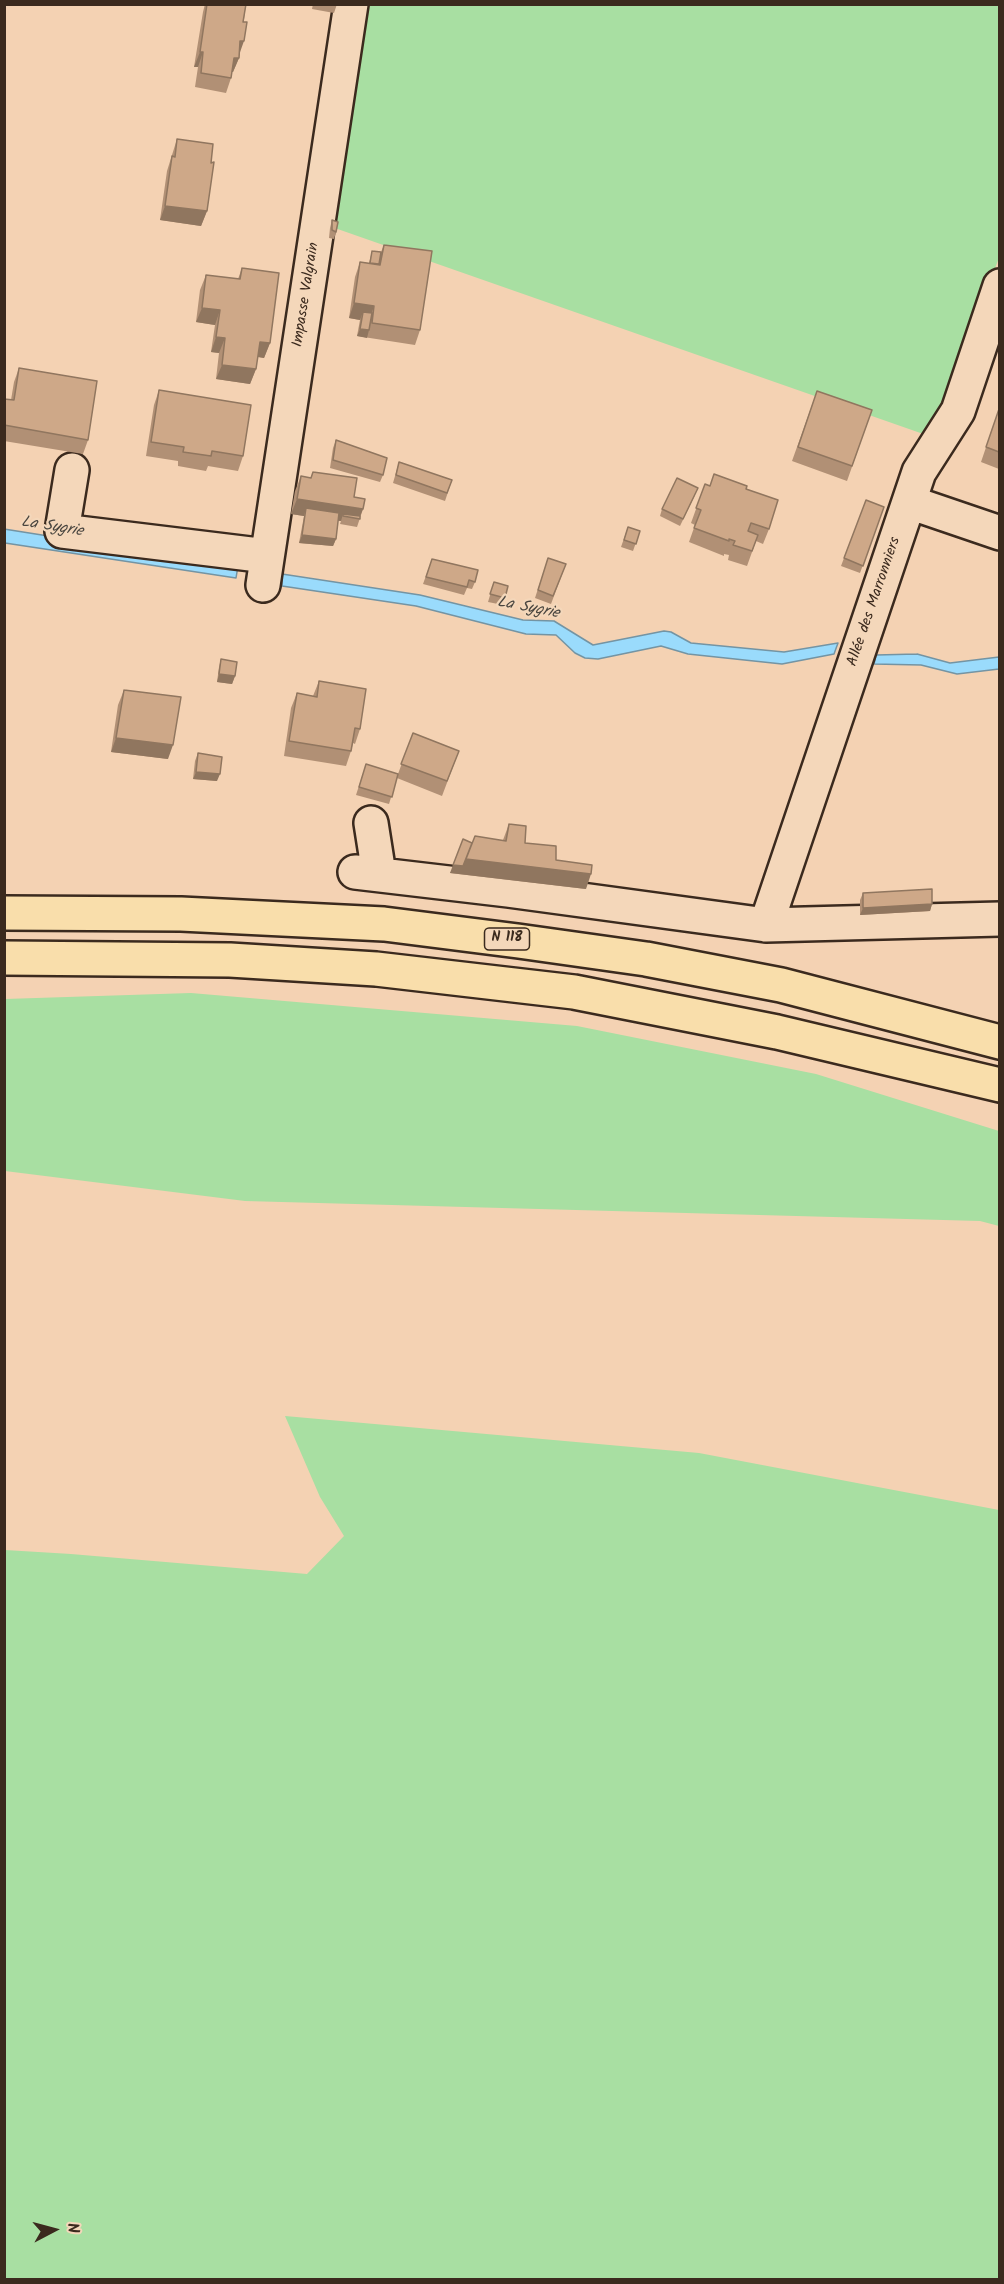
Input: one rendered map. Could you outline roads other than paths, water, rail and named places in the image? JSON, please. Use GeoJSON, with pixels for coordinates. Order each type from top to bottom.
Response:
{"type":"FeatureCollection","features":[{"type":"Feature","properties":{"kind":"highway","name":"N 118"},"geometry":{"type":"LineString","coordinates":[[4,913],[181,914],[384,924],[518,941],[646,959],[782,986],[999,1042]]}},
{"type":"Feature","properties":{"kind":"highway"},"geometry":{"type":"LineString","coordinates":[[4,958],[230,960],[364,968],[574,992],[777,1032],[999,1085]]}},
{"type":"Feature","properties":{"kind":"street","name":"Impasse Valgrain"},"geometry":{"type":"LineString","coordinates":[[72,470],[62,531],[265,571],[351,4]]}},
{"type":"Feature","properties":{"kind":"street","name":"Allée des Marronniers"},"geometry":{"type":"LineString","coordinates":[[766,924],[909,502],[920,472],[958,411],[999,286]]}},
{"type":"Feature","properties":{"kind":"street"},"geometry":{"type":"LineString","coordinates":[[909,502],[999,533]]}},
{"type":"Feature","properties":{"kind":"street"},"geometry":{"type":"LineString","coordinates":[[371,824],[367,873],[766,924],[999,919]]}},
{"type":"Feature","properties":{"kind":"water"},"geometry":{"type":"Polygon","coordinates":[[[4,529],[238,566],[236,578],[5,543],[4,529]]]}},
{"type":"Feature","properties":{"kind":"water"},"geometry":{"type":"Polygon","coordinates":[[[282,574],[420,595],[523,620],[554,621],[593,645],[664,631],[671,632],[691,643],[784,652],[838,643],[834,654],[782,664],[688,654],[661,646],[598,659],[585,658],[575,653],[556,635],[526,634],[416,606],[282,586],[282,574]]]}},
{"type":"Feature","properties":{"kind":"water"},"geometry":{"type":"Polygon","coordinates":[[[917,654],[950,663],[999,657],[999,669],[957,674],[921,665],[874,664],[876,655],[917,654]]]}},
{"type":"Feature","properties":{"kind":"water label","name":"La Sygrie"},"geometry":{"type":"Point","coordinates":[52,528]}},
{"type":"Feature","properties":{"kind":"water label","name":"La Sygrie"},"geometry":{"type":"Point","coordinates":[528,609]}}]}
